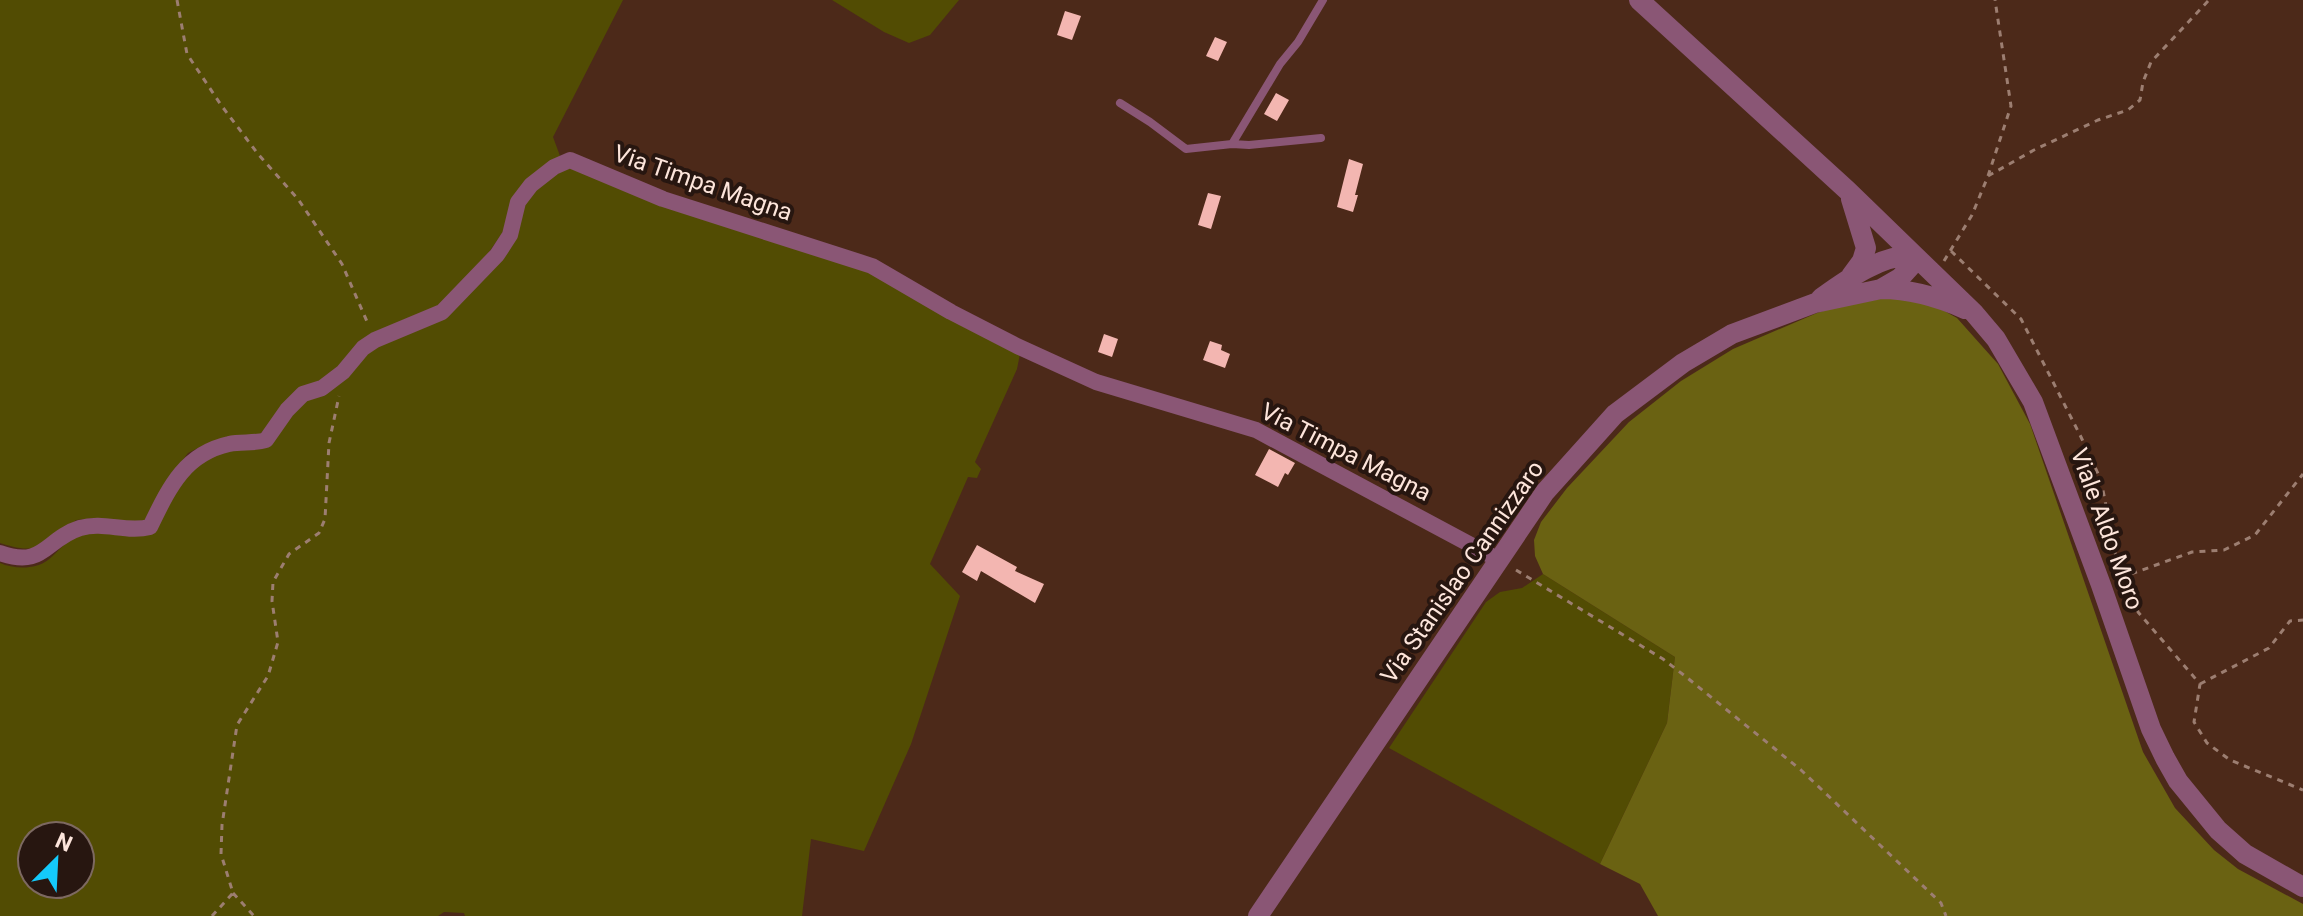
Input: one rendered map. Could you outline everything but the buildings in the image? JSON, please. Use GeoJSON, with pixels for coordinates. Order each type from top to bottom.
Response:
{"type":"FeatureCollection","features":[{"type":"Feature","properties":{"kind":"street","name":"Viale Aldo Moro"},"geometry":{"type":"LineString","coordinates":[[1639,0],[1848,191],[1974,313],[1996,339],[2033,402],[2151,729],[2178,781],[2218,830],[2245,854],[2303,887]]}},
{"type":"Feature","properties":{"kind":"street","name":"Via Timpa Magna"},"geometry":{"type":"LineString","coordinates":[[0,553],[21,559],[40,555],[58,539],[79,528],[100,524],[128,530],[150,527],[182,469],[208,449],[266,440],[287,410],[303,394],[322,388],[343,372],[363,348],[442,312],[497,255],[510,235],[518,202],[531,185],[554,167],[570,160],[663,199],[872,266],[951,312],[1096,382],[1256,430],[1499,560]]}},
{"type":"Feature","properties":{"kind":"street"},"geometry":{"type":"LineString","coordinates":[[1848,191],[1866,248],[1862,261],[1851,276]]}},
{"type":"Feature","properties":{"kind":"street"},"geometry":{"type":"LineString","coordinates":[[1815,303],[1851,276],[1903,255],[1915,256],[1900,278],[1881,289]]}},
{"type":"Feature","properties":{"kind":"street"},"geometry":{"type":"LineString","coordinates":[[1815,303],[1881,289],[1903,289],[1974,313]]}},
{"type":"Feature","properties":{"kind":"street","name":"Via Stanislao Cannizzaro"},"geometry":{"type":"LineString","coordinates":[[1258,916],[1545,492],[1615,414],[1683,363],[1732,334],[1815,303]]}},
{"type":"Feature","properties":{"kind":"lane"},"geometry":{"type":"LineString","coordinates":[[1232,144],[1323,0]]}},
{"type":"Feature","properties":{"kind":"lane"},"geometry":{"type":"LineString","coordinates":[[1120,103],[1186,149],[1321,138]]}},
{"type":"Feature","properties":{"kind":"path"},"geometry":{"type":"LineString","coordinates":[[177,0],[187,54],[258,154],[298,199],[342,264],[375,340]]}},
{"type":"Feature","properties":{"kind":"path"},"geometry":{"type":"LineString","coordinates":[[1935,275],[1972,215],[2011,106],[1995,0]]}},
{"type":"Feature","properties":{"kind":"path"},"geometry":{"type":"LineString","coordinates":[[1988,176],[2034,150],[2098,120],[2128,110],[2140,100],[2151,62],[2209,0]]}},
{"type":"Feature","properties":{"kind":"path"},"geometry":{"type":"LineString","coordinates":[[254,916],[233,893],[221,854],[222,825],[237,725],[268,676],[278,642],[272,601],[273,582],[289,554],[319,533],[325,519],[329,443],[343,372]]}},
{"type":"Feature","properties":{"kind":"path"},"geometry":{"type":"LineString","coordinates":[[2101,585],[2192,552],[2224,550],[2255,535],[2303,474]]}},
{"type":"Feature","properties":{"kind":"path"},"geometry":{"type":"LineString","coordinates":[[1499,560],[1663,659],[1760,735],[1941,903],[1946,916]]}},
{"type":"Feature","properties":{"kind":"path"},"geometry":{"type":"LineString","coordinates":[[2129,575],[2138,612],[2200,684],[2194,722],[2207,743],[2230,760],[2303,790]]}},
{"type":"Feature","properties":{"kind":"path"},"geometry":{"type":"LineString","coordinates":[[2200,684],[2269,648],[2290,621],[2303,620]]}},
{"type":"Feature","properties":{"kind":"path"},"geometry":{"type":"LineString","coordinates":[[212,916],[233,893]]}},
{"type":"Feature","properties":{"kind":"shaded area"},"geometry":{"type":"Polygon","coordinates":[[[0,0],[623,0],[553,137],[560,156],[498,243],[439,306],[329,376],[279,415],[258,436],[206,444],[188,453],[147,520],[141,523],[95,518],[76,520],[44,544],[25,548],[0,543],[0,0]]]}},
{"type":"Feature","properties":{"kind":"shaded area"},"geometry":{"type":"Polygon","coordinates":[[[832,0],[959,0],[930,35],[909,43],[884,32],[832,0]]]}},
{"type":"Feature","properties":{"kind":"shaded area"},"geometry":{"type":"Polygon","coordinates":[[[573,165],[871,271],[1020,354],[1017,369],[975,462],[981,469],[977,478],[968,477],[930,564],[960,596],[911,744],[864,851],[811,839],[802,916],[465,916],[464,913],[444,912],[438,916],[0,916],[0,563],[18,567],[37,566],[83,533],[108,531],[133,535],[187,470],[218,452],[268,445],[292,411],[379,344],[446,315],[533,188],[573,165]]]}},
{"type":"Feature","properties":{"kind":"shaded area"},"geometry":{"type":"Polygon","coordinates":[[[1894,298],[1917,301],[1957,318],[1998,364],[2030,424],[2143,752],[2175,808],[2214,850],[2238,869],[2303,904],[2303,916],[1658,916],[1640,884],[1600,864],[1667,723],[1675,657],[1543,574],[1535,556],[1534,540],[1541,522],[1567,488],[1629,422],[1681,381],[1733,349],[1817,313],[1853,301],[1894,298]]]}},
{"type":"Feature","properties":{"kind":"shaded area"},"geometry":{"type":"Polygon","coordinates":[[[1543,574],[1675,657],[1667,723],[1600,864],[1389,748],[1486,602],[1500,592],[1522,588],[1543,574]]]}}]}
